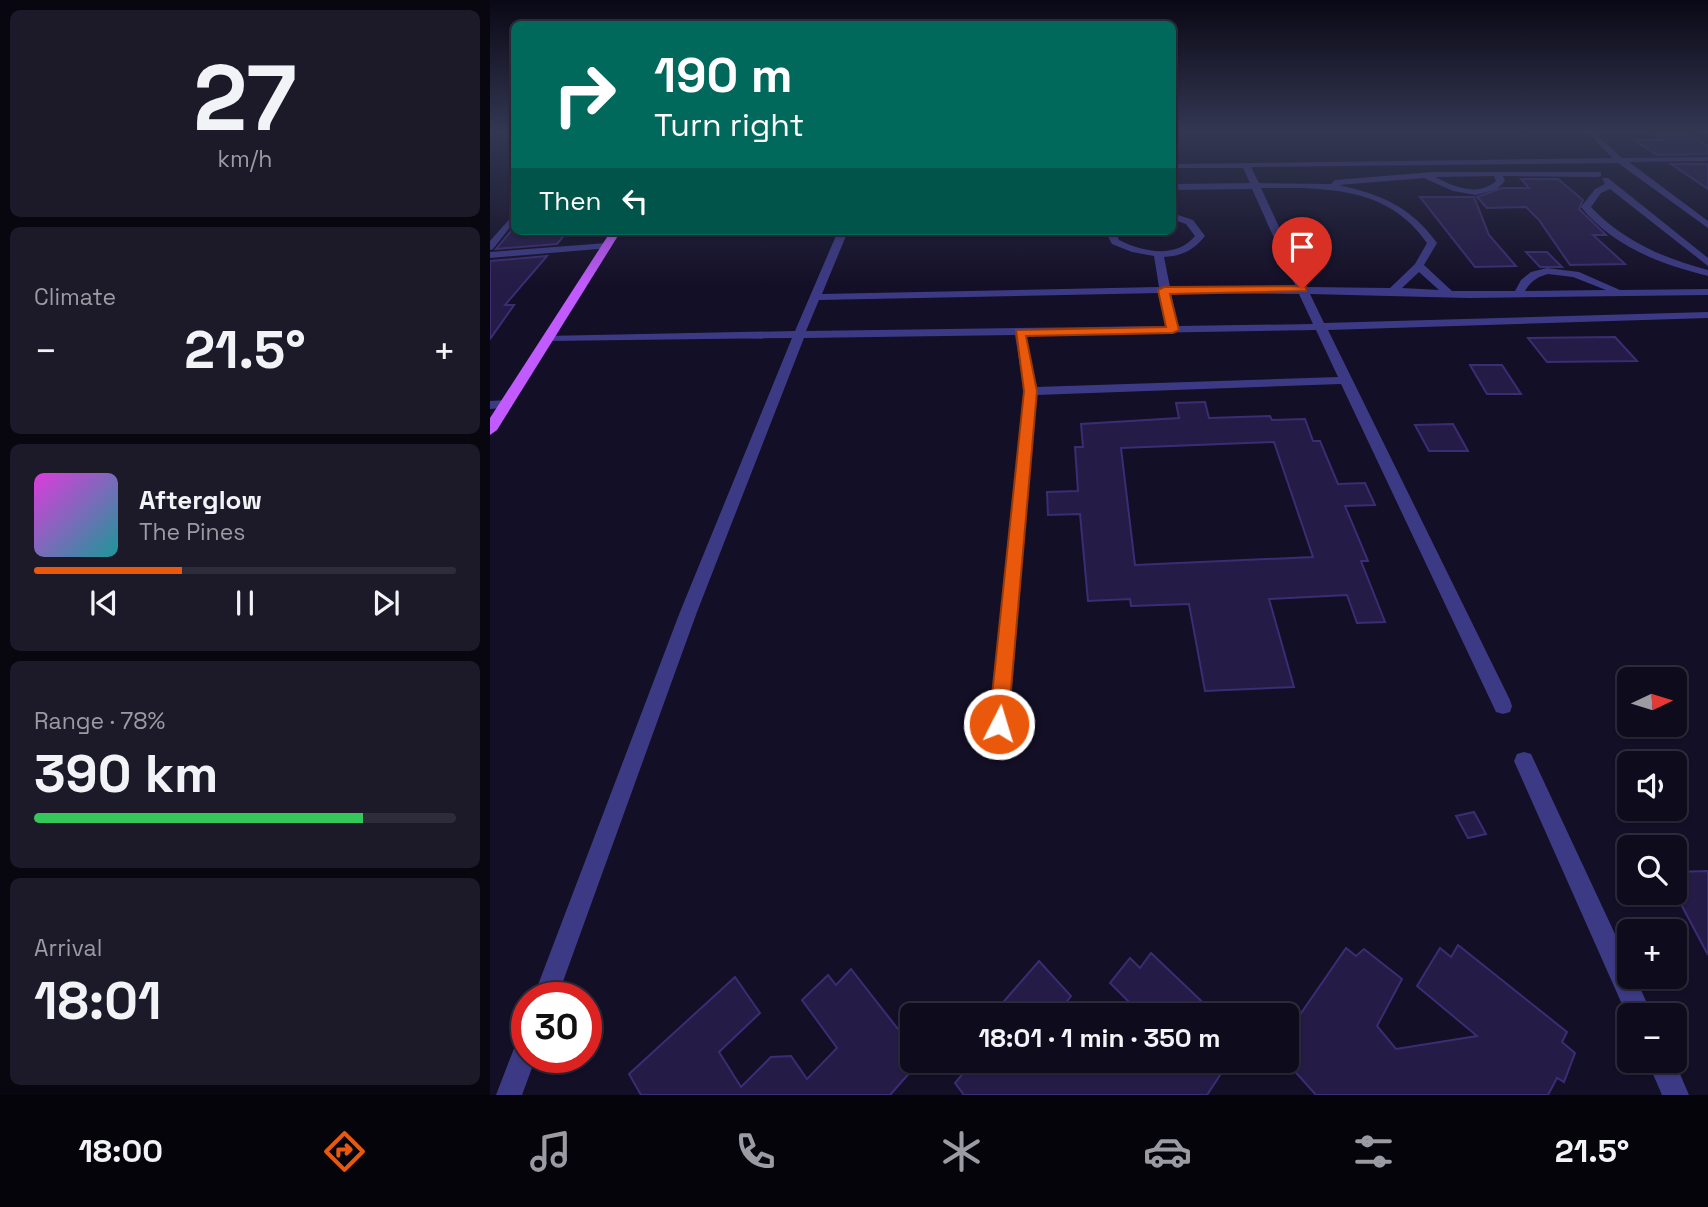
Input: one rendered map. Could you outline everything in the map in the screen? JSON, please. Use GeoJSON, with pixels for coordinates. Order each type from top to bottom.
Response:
{"type":"FeatureCollection","features":[{"type":"Feature","properties":{"kind":"main road"},"geometry":{"type":"LineString","coordinates":[[490,430],[614,235]]}},
{"type":"Feature","properties":{"kind":"street"},"geometry":{"type":"LineString","coordinates":[[1256,183],[1302,289],[1503,706]]}},
{"type":"Feature","properties":{"kind":"street"},"geometry":{"type":"LineString","coordinates":[[1176,187],[1339,183]]}},
{"type":"Feature","properties":{"kind":"street"},"geometry":{"type":"LineString","coordinates":[[1370,183],[1371,193],[1377,199]]}},
{"type":"Feature","properties":{"kind":"street"},"geometry":{"type":"LineString","coordinates":[[1439,183],[1450,189],[1475,192],[1495,188],[1499,183]]}},
{"type":"Feature","properties":{"kind":"street"},"geometry":{"type":"LineString","coordinates":[[1651,183],[1708,225]]}},
{"type":"Feature","properties":{"kind":"street"},"geometry":{"type":"LineString","coordinates":[[1326,185],[1377,199],[1415,220],[1432,243],[1419,266],[1393,291]]}},
{"type":"Feature","properties":{"kind":"street"},"geometry":{"type":"LineString","coordinates":[[1708,263],[1611,185],[1598,191],[1586,207],[1621,240],[1642,251],[1708,273]]}},
{"type":"Feature","properties":{"kind":"street"},"geometry":{"type":"LineString","coordinates":[[1112,235],[1115,242],[1125,248],[1158,253],[1187,248],[1200,236],[1198,228],[1176,217]]}},
{"type":"Feature","properties":{"kind":"street"},"geometry":{"type":"LineString","coordinates":[[490,247],[511,221]]}},
{"type":"Feature","properties":{"kind":"street"},"geometry":{"type":"LineString","coordinates":[[551,982],[629,771],[797,336],[840,235]]}},
{"type":"Feature","properties":{"kind":"street"},"geometry":{"type":"LineString","coordinates":[[490,255],[607,246]]}},
{"type":"Feature","properties":{"kind":"street"},"geometry":{"type":"LineString","coordinates":[[1158,253],[1173,330]]}},
{"type":"Feature","properties":{"kind":"street"},"geometry":{"type":"LineString","coordinates":[[1419,266],[1449,294]]}},
{"type":"Feature","properties":{"kind":"street"},"geometry":{"type":"LineString","coordinates":[[1518,295],[1521,284],[1530,276],[1547,271],[1569,272],[1621,293]]}},
{"type":"Feature","properties":{"kind":"street"},"geometry":{"type":"LineString","coordinates":[[814,297],[1302,289],[1518,295],[1708,292]]}},
{"type":"Feature","properties":{"kind":"street"},"geometry":{"type":"LineString","coordinates":[[549,338],[1173,330],[1708,315]]}},
{"type":"Feature","properties":{"kind":"street"},"geometry":{"type":"LineString","coordinates":[[999,724],[1030,391],[1020,332]]}},
{"type":"Feature","properties":{"kind":"street"},"geometry":{"type":"LineString","coordinates":[[1030,391],[1346,380]]}},
{"type":"Feature","properties":{"kind":"street"},"geometry":{"type":"LineString","coordinates":[[490,405],[507,404]]}},
{"type":"Feature","properties":{"kind":"street"},"geometry":{"type":"LineString","coordinates":[[1524,761],[1635,1003]]}},
{"type":"Feature","properties":{"kind":"street"},"geometry":{"type":"LineString","coordinates":[[509,1095],[517,1073]]}},
{"type":"Feature","properties":{"kind":"street"},"geometry":{"type":"LineString","coordinates":[[1666,1073],[1676,1095]]}},
{"type":"Feature","properties":{"kind":"building"},"geometry":{"type":"Polygon","coordinates":[[[1525,183],[1563,183],[1583,200],[1579,209],[1606,235],[1593,235],[1625,264],[1570,265],[1539,220],[1526,207],[1487,208],[1477,197],[1502,188],[1529,188],[1525,183]]]}},
{"type":"Feature","properties":{"kind":"building"},"geometry":{"type":"Polygon","coordinates":[[[1420,197],[1474,197],[1489,235],[1516,266],[1475,267],[1420,197]]]}},
{"type":"Feature","properties":{"kind":"building"},"geometry":{"type":"Polygon","coordinates":[[[511,231],[511,235],[565,235],[557,244],[496,249],[511,231]]]}},
{"type":"Feature","properties":{"kind":"building"},"geometry":{"type":"Polygon","coordinates":[[[1526,252],[1547,252],[1562,267],[1540,267],[1526,252]]]}},
{"type":"Feature","properties":{"kind":"building"},"geometry":{"type":"Polygon","coordinates":[[[547,256],[505,305],[514,305],[490,339],[490,261],[547,256]]]}},
{"type":"Feature","properties":{"kind":"building"},"geometry":{"type":"Polygon","coordinates":[[[1615,337],[1637,361],[1547,362],[1528,338],[1615,337]]]}},
{"type":"Feature","properties":{"kind":"building"},"geometry":{"type":"Polygon","coordinates":[[[1470,365],[1502,365],[1521,394],[1487,394],[1470,365]]]}},
{"type":"Feature","properties":{"kind":"building"},"geometry":{"type":"Polygon","coordinates":[[[1205,402],[1209,418],[1270,416],[1272,420],[1305,419],[1313,441],[1320,441],[1338,484],[1365,483],[1375,505],[1345,506],[1368,561],[1361,561],[1385,622],[1357,623],[1347,595],[1269,599],[1294,687],[1205,691],[1189,604],[1131,606],[1130,599],[1088,601],[1080,514],[1048,515],[1047,492],[1078,491],[1075,447],[1083,447],[1081,424],[1179,418],[1176,403],[1205,402]],[[1274,442],[1121,448],[1135,565],[1313,557],[1274,442]]]}},
{"type":"Feature","properties":{"kind":"building"},"geometry":{"type":"Polygon","coordinates":[[[1453,424],[1468,451],[1429,451],[1415,425],[1453,424]]]}},
{"type":"Feature","properties":{"kind":"building"},"geometry":{"type":"Polygon","coordinates":[[[1474,812],[1486,834],[1468,838],[1456,816],[1474,812]]]}},
{"type":"Feature","properties":{"kind":"building"},"geometry":{"type":"Polygon","coordinates":[[[1708,871],[1708,955],[1681,905],[1687,905],[1687,872],[1708,871]]]}},
{"type":"Feature","properties":{"kind":"building"},"geometry":{"type":"Polygon","coordinates":[[[1458,945],[1567,1032],[1562,1042],[1575,1053],[1564,1082],[1557,1078],[1548,1095],[1316,1095],[1296,1073],[1299,1073],[1299,1016],[1346,948],[1356,956],[1364,949],[1402,979],[1377,1026],[1396,1049],[1477,1036],[1417,986],[1440,948],[1451,957],[1458,945]]]}},
{"type":"Feature","properties":{"kind":"building"},"geometry":{"type":"Polygon","coordinates":[[[1151,953],[1203,1003],[1130,1003],[1110,983],[1130,958],[1140,968],[1151,953]]]}},
{"type":"Feature","properties":{"kind":"building"},"geometry":{"type":"Polygon","coordinates":[[[1039,961],[1071,996],[1065,1003],[1002,1003],[1039,961]]]}},
{"type":"Feature","properties":{"kind":"building"},"geometry":{"type":"Polygon","coordinates":[[[851,969],[900,1032],[900,1073],[909,1073],[890,1095],[641,1095],[629,1074],[735,977],[760,1013],[719,1052],[741,1087],[771,1057],[791,1056],[807,1079],[837,1048],[802,1000],[828,975],[836,985],[851,969]]]}},
{"type":"Feature","properties":{"kind":"building"},"geometry":{"type":"Polygon","coordinates":[[[963,1073],[1221,1073],[1207,1095],[964,1095],[955,1083],[963,1073]]]}},
{"type":"Feature","properties":{"kind":"route"},"geometry":{"type":"LineString","coordinates":[[999,724],[1030,391],[1020,332],[1173,330],[1164,290],[1302,289]]}}]}
